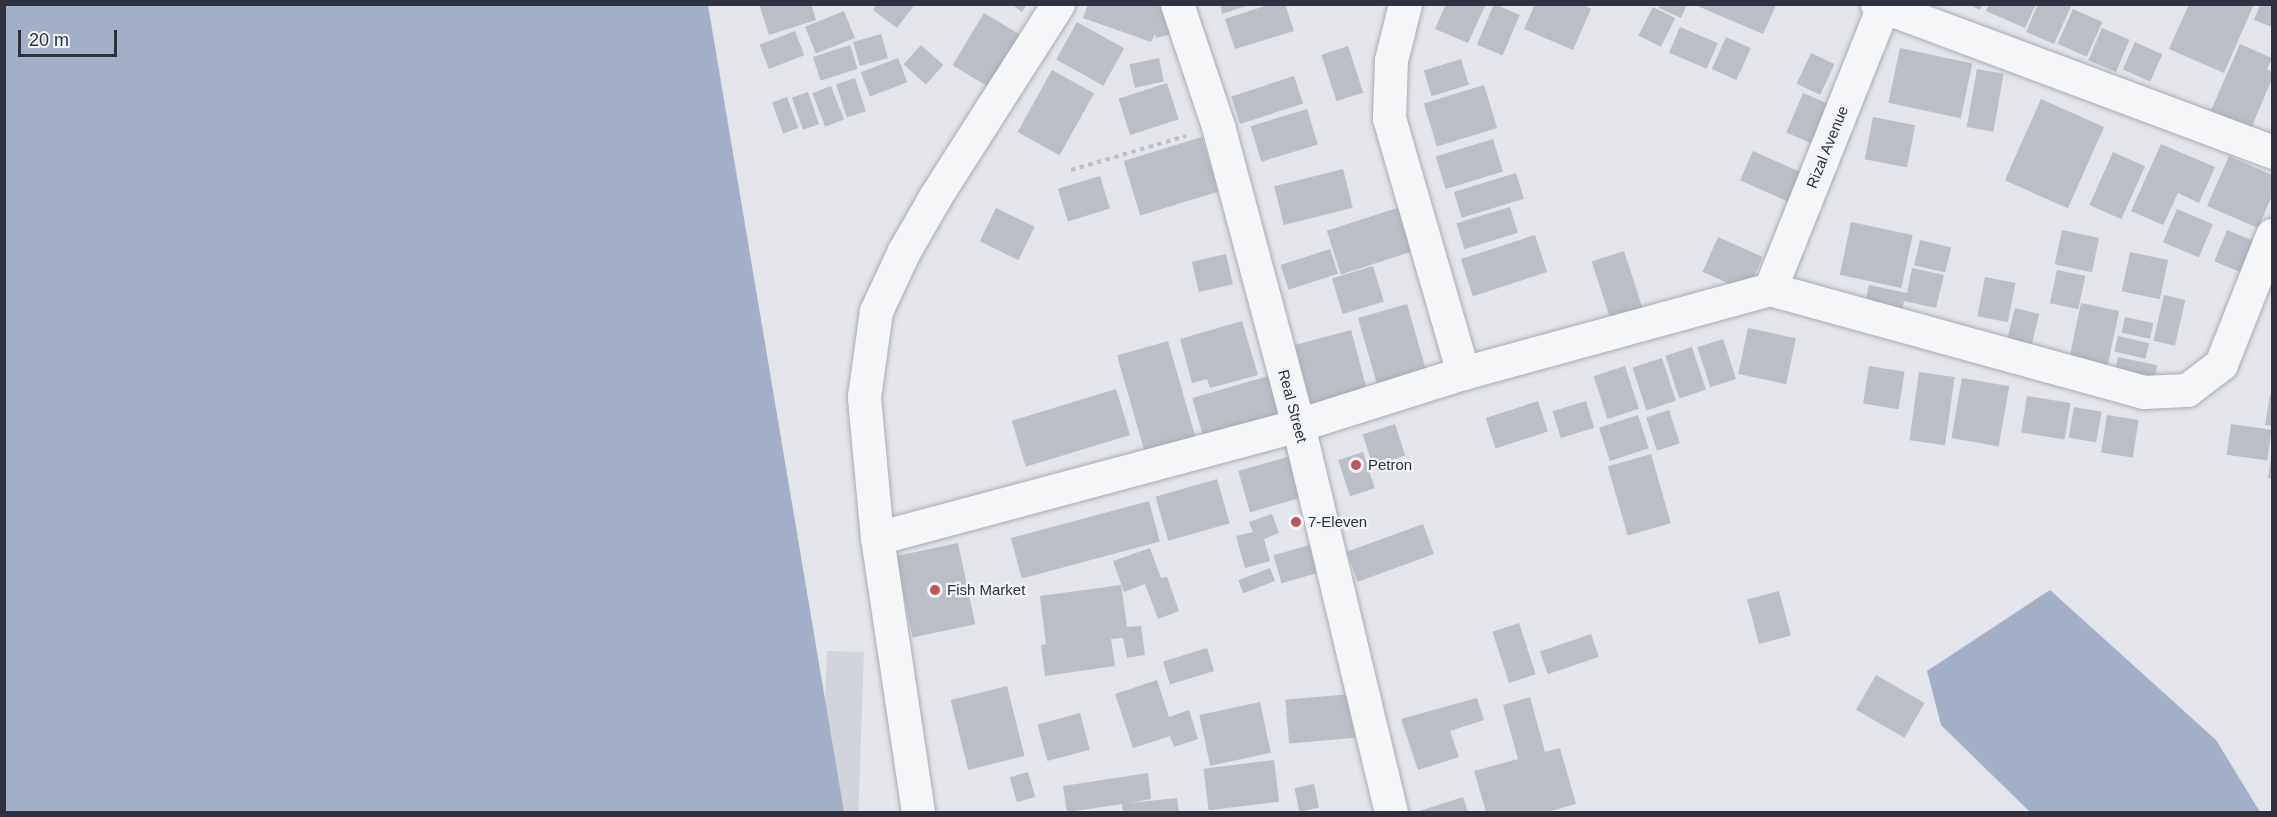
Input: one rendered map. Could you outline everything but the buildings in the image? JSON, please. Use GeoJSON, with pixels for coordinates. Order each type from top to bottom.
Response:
{"type":"FeatureCollection","features":[{"type":"Feature","properties":{"kind":"street"},"geometry":{"type":"LineString","coordinates":[[918,813],[877,538],[864,397],[876,311],[904,251],[935,197],[1058,4]]}},
{"type":"Feature","properties":{"kind":"street","name":"Real Street"},"geometry":{"type":"LineString","coordinates":[[1177,4],[1218,126],[1298,425],[1391,813]]}},
{"type":"Feature","properties":{"kind":"street"},"geometry":{"type":"LineString","coordinates":[[1405,4],[1391,60],[1389,118],[1463,373]]}},
{"type":"Feature","properties":{"kind":"street"},"geometry":{"type":"LineString","coordinates":[[1881,5],[2272,152]]}},
{"type":"Feature","properties":{"kind":"street","name":"Rizal Avenue"},"geometry":{"type":"LineString","coordinates":[[1770,289],[1881,5]]}},
{"type":"Feature","properties":{"kind":"street"},"geometry":{"type":"LineString","coordinates":[[877,538],[1298,425],[1463,373],[1770,289],[2143,392],[2187,390],[2221,364],[2272,235]]}},
{"type":"Feature","properties":{"kind":"path"},"geometry":{"type":"LineString","coordinates":[[1071,170],[1218,126]]}},
{"type":"Feature","properties":{"kind":"shaded area"},"geometry":{"type":"Polygon","coordinates":[[[827,651],[864,652],[858,812],[821,812],[827,651]]]}},
{"type":"Feature","properties":{"kind":"water"},"geometry":{"type":"Polygon","coordinates":[[[5,4],[708,5],[844,812],[5,812],[5,4]]]}},
{"type":"Feature","properties":{"kind":"water"},"geometry":{"type":"Polygon","coordinates":[[[2050,590],[2216,740],[2260,812],[2030,812],[1941,725],[1927,671],[2050,590]]]}},
{"type":"Feature","properties":{"kind":"place","name":"Petron"},"geometry":{"type":"Point","coordinates":[1356,465]}},
{"type":"Feature","properties":{"kind":"place","name":"7-Eleven"},"geometry":{"type":"Point","coordinates":[1296,522]}},
{"type":"Feature","properties":{"kind":"place","name":"Fish Market"},"geometry":{"type":"Point","coordinates":[935,590]}}]}
